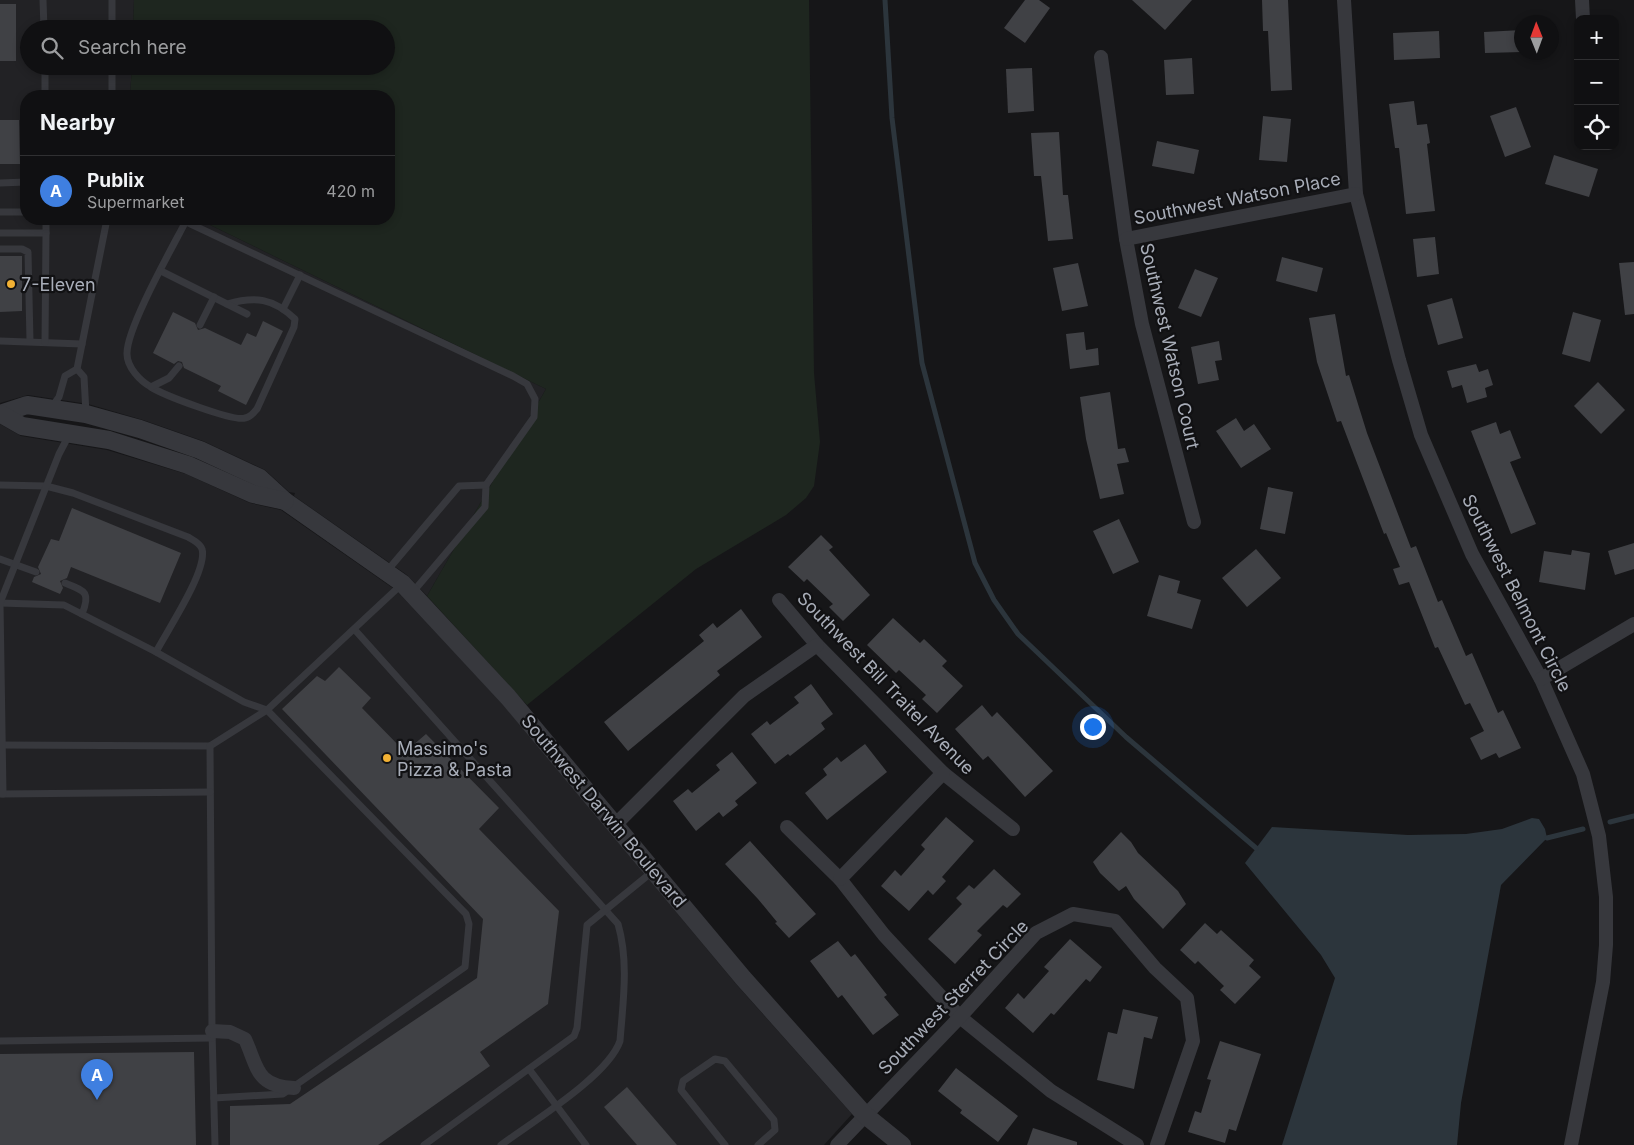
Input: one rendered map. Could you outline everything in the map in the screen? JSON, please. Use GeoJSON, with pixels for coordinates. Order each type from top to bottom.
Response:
{"type":"FeatureCollection","features":[{"type":"Feature","properties":{"kind":"street","name":"Southwest Belmont Circle"},"geometry":{"type":"LineString","coordinates":[[1344,0],[1356,194],[1399,360],[1421,434],[1472,554],[1541,680],[1583,774],[1599,836],[1606,898],[1606,945],[1603,982],[1571,1145]]}},
{"type":"Feature","properties":{"kind":"street"},"geometry":{"type":"LineString","coordinates":[[1582,0],[1583,15]]}},
{"type":"Feature","properties":{"kind":"street","name":"Southwest Watson Court"},"geometry":{"type":"LineString","coordinates":[[1101,57],[1126,239],[1142,324],[1194,522]]}},
{"type":"Feature","properties":{"kind":"street","name":"Southwest Watson Place"},"geometry":{"type":"LineString","coordinates":[[1126,239],[1356,194]]}},
{"type":"Feature","properties":{"kind":"street","name":"Southwest Darwin Boulevard"},"geometry":{"type":"LineString","coordinates":[[0,414],[27,405],[86,414],[200,450],[260,478],[285,501],[386,572],[407,589],[508,697],[743,978],[865,1115],[902,1145]]}},
{"type":"Feature","properties":{"kind":"street","name":"Southwest Darwin Boulevard"},"geometry":{"type":"LineString","coordinates":[[0,414],[22,426],[109,440],[188,465],[253,494],[285,501]]}},
{"type":"Feature","properties":{"kind":"street","name":"Southwest Bill Traitel Avenue"},"geometry":{"type":"LineString","coordinates":[[779,600],[817,645],[942,773],[1013,829]]}},
{"type":"Feature","properties":{"kind":"street"},"geometry":{"type":"LineString","coordinates":[[1541,680],[1634,624]]}},
{"type":"Feature","properties":{"kind":"street"},"geometry":{"type":"LineString","coordinates":[[616,824],[744,696],[817,645]]}},
{"type":"Feature","properties":{"kind":"street"},"geometry":{"type":"LineString","coordinates":[[840,879],[942,773]]}},
{"type":"Feature","properties":{"kind":"street"},"geometry":{"type":"LineString","coordinates":[[787,827],[840,879],[884,934],[960,1017],[1051,1091],[1137,1145]]}},
{"type":"Feature","properties":{"kind":"street","name":"Southwest Sterret Circle"},"geometry":{"type":"LineString","coordinates":[[837,1145],[960,1017],[1036,933],[1073,914],[1115,921],[1156,968],[1187,998],[1193,1040],[1157,1145]]}},
{"type":"Feature","properties":{"kind":"street"},"geometry":{"type":"LineString","coordinates":[[212,1035],[230,1032],[245,1039],[253,1063],[264,1080],[276,1087],[294,1088]]}},
{"type":"Feature","properties":{"kind":"lane"},"geometry":{"type":"LineString","coordinates":[[43,0],[44,20]]}},
{"type":"Feature","properties":{"kind":"lane"},"geometry":{"type":"LineString","coordinates":[[112,0],[112,20]]}},
{"type":"Feature","properties":{"kind":"lane"},"geometry":{"type":"LineString","coordinates":[[44,75],[45,90]]}},
{"type":"Feature","properties":{"kind":"lane"},"geometry":{"type":"LineString","coordinates":[[112,75],[112,90]]}},
{"type":"Feature","properties":{"kind":"lane"},"geometry":{"type":"LineString","coordinates":[[0,183],[20,182]]}},
{"type":"Feature","properties":{"kind":"lane"},"geometry":{"type":"LineString","coordinates":[[0,212],[20,212]]}},
{"type":"Feature","properties":{"kind":"lane"},"geometry":{"type":"LineString","coordinates":[[45,342],[46,225]]}},
{"type":"Feature","properties":{"kind":"lane"},"geometry":{"type":"LineString","coordinates":[[51,408],[60,396],[65,376],[77,369],[106,225]]}},
{"type":"Feature","properties":{"kind":"lane"},"geometry":{"type":"LineString","coordinates":[[181,225],[133,328],[127,348],[128,363],[151,387],[223,415],[244,419],[251,416],[257,409],[294,327],[295,319],[283,309],[258,298],[227,304]]}},
{"type":"Feature","properties":{"kind":"lane"},"geometry":{"type":"LineString","coordinates":[[1,745],[210,746],[267,710],[355,630],[407,589],[485,507],[486,485],[534,417],[535,399],[527,384],[194,225]]}},
{"type":"Feature","properties":{"kind":"lane"},"geometry":{"type":"LineString","coordinates":[[0,233],[46,233]]}},
{"type":"Feature","properties":{"kind":"lane"},"geometry":{"type":"LineString","coordinates":[[0,249],[22,249],[28,252],[30,341]]}},
{"type":"Feature","properties":{"kind":"lane"},"geometry":{"type":"LineString","coordinates":[[161,271],[247,314]]}},
{"type":"Feature","properties":{"kind":"lane"},"geometry":{"type":"LineString","coordinates":[[283,309],[300,275]]}},
{"type":"Feature","properties":{"kind":"lane"},"geometry":{"type":"LineString","coordinates":[[200,325],[214,298]]}},
{"type":"Feature","properties":{"kind":"lane"},"geometry":{"type":"LineString","coordinates":[[0,340],[82,344]]}},
{"type":"Feature","properties":{"kind":"lane"},"geometry":{"type":"LineString","coordinates":[[151,387],[169,378],[179,366]]}},
{"type":"Feature","properties":{"kind":"lane"},"geometry":{"type":"LineString","coordinates":[[77,369],[84,377],[86,414]]}},
{"type":"Feature","properties":{"kind":"lane"},"geometry":{"type":"LineString","coordinates":[[71,433],[46,486],[0,603],[2,794],[210,792]]}},
{"type":"Feature","properties":{"kind":"lane"},"geometry":{"type":"LineString","coordinates":[[0,485],[46,486],[91,498],[188,537],[201,547],[203,558],[201,571],[156,652]]}},
{"type":"Feature","properties":{"kind":"lane"},"geometry":{"type":"LineString","coordinates":[[386,572],[460,486],[486,485]]}},
{"type":"Feature","properties":{"kind":"lane"},"geometry":{"type":"LineString","coordinates":[[0,559],[36,572]]}},
{"type":"Feature","properties":{"kind":"lane"},"geometry":{"type":"LineString","coordinates":[[65,583],[83,591],[86,595],[87,602],[82,614]]}},
{"type":"Feature","properties":{"kind":"lane"},"geometry":{"type":"LineString","coordinates":[[0,603],[64,605],[156,652],[244,702],[267,710],[466,914],[469,924],[465,967],[283,1094],[214,1098]]}},
{"type":"Feature","properties":{"kind":"lane"},"geometry":{"type":"LineString","coordinates":[[355,630],[618,924],[622,939],[624,968],[620,1040],[617,1050],[577,1090],[501,1145]]}},
{"type":"Feature","properties":{"kind":"lane"},"geometry":{"type":"LineString","coordinates":[[210,746],[212,1035],[215,1145]]}},
{"type":"Feature","properties":{"kind":"lane"},"geometry":{"type":"LineString","coordinates":[[424,1145],[574,1036],[577,1028],[587,925],[654,870]]}},
{"type":"Feature","properties":{"kind":"lane"},"geometry":{"type":"LineString","coordinates":[[0,1041],[212,1035]]}},
{"type":"Feature","properties":{"kind":"lane"},"geometry":{"type":"LineString","coordinates":[[725,1145],[681,1090],[683,1081],[715,1059],[725,1061],[774,1120],[775,1130],[758,1145]]}},
{"type":"Feature","properties":{"kind":"lane"},"geometry":{"type":"LineString","coordinates":[[529,1068],[586,1145]]}},
{"type":"Feature","properties":{"kind":"shaded area"},"geometry":{"type":"Polygon","coordinates":[[[0,0],[134,0],[133,20],[20,20],[20,75],[131,75],[130,90],[20,90],[20,225],[210,225],[546,389],[427,596],[407,575],[294,496],[295,493],[289,492],[265,470],[203,441],[143,420],[88,404],[28,395],[0,403],[0,0]]]}},
{"type":"Feature","properties":{"kind":"shaded area"},"geometry":{"type":"Polygon","coordinates":[[[134,0],[809,0],[814,373],[820,442],[814,486],[806,498],[786,515],[696,569],[527,705],[427,596],[546,389],[210,225],[395,225],[395,90],[130,90],[131,75],[395,75],[395,20],[133,20],[134,0]]]}},
{"type":"Feature","properties":{"kind":"shaded area"},"geometry":{"type":"Polygon","coordinates":[[[0,424],[21,436],[107,450],[186,474],[250,503],[281,510],[397,591],[502,703],[737,985],[852,1114],[824,1145],[0,1145],[0,424]]]}},
{"type":"Feature","properties":{"kind":"shaded area"},"geometry":{"type":"Polygon","coordinates":[[[1532,818],[1539,819],[1545,829],[1547,838],[1501,885],[1461,1103],[1457,1145],[1282,1145],[1335,978],[1321,955],[1245,863],[1272,827],[1408,835],[1466,834],[1502,829],[1532,818]]]}},
{"type":"Feature","properties":{"kind":"building"},"geometry":{"type":"Polygon","coordinates":[[[1025,0],[1039,0],[1050,8],[1025,43],[1004,28],[1025,0]]]}},
{"type":"Feature","properties":{"kind":"building"},"geometry":{"type":"Polygon","coordinates":[[[1132,0],[1192,0],[1165,30],[1132,0]]]}},
{"type":"Feature","properties":{"kind":"building"},"geometry":{"type":"Polygon","coordinates":[[[1262,0],[1288,0],[1292,90],[1271,91],[1268,31],[1263,31],[1262,0]]]}},
{"type":"Feature","properties":{"kind":"building"},"geometry":{"type":"Polygon","coordinates":[[[0,4],[16,4],[16,61],[0,61],[0,4]]]}},
{"type":"Feature","properties":{"kind":"building"},"geometry":{"type":"Polygon","coordinates":[[[1514,30],[1514,52],[1485,53],[1484,32],[1514,30]]]}},
{"type":"Feature","properties":{"kind":"building"},"geometry":{"type":"Polygon","coordinates":[[[1439,31],[1440,58],[1394,60],[1393,33],[1439,31]]]}},
{"type":"Feature","properties":{"kind":"building"},"geometry":{"type":"Polygon","coordinates":[[[1192,58],[1194,94],[1166,95],[1164,60],[1192,58]]]}},
{"type":"Feature","properties":{"kind":"building"},"geometry":{"type":"Polygon","coordinates":[[[1032,68],[1034,111],[1008,113],[1006,69],[1032,68]]]}},
{"type":"Feature","properties":{"kind":"building"},"geometry":{"type":"Polygon","coordinates":[[[1414,101],[1417,125],[1427,124],[1430,143],[1427,144],[1435,211],[1406,214],[1399,148],[1395,148],[1389,104],[1414,101]]]}},
{"type":"Feature","properties":{"kind":"building"},"geometry":{"type":"Polygon","coordinates":[[[1516,107],[1531,147],[1505,157],[1490,116],[1516,107]]]}},
{"type":"Feature","properties":{"kind":"building"},"geometry":{"type":"Polygon","coordinates":[[[1263,116],[1291,119],[1287,162],[1259,160],[1263,116]]]}},
{"type":"Feature","properties":{"kind":"building"},"geometry":{"type":"Polygon","coordinates":[[[0,120],[19,120],[20,164],[0,164],[0,120]]]}},
{"type":"Feature","properties":{"kind":"building"},"geometry":{"type":"Polygon","coordinates":[[[1059,132],[1063,195],[1068,195],[1073,239],[1048,241],[1041,176],[1034,176],[1031,133],[1059,132]]]}},
{"type":"Feature","properties":{"kind":"building"},"geometry":{"type":"Polygon","coordinates":[[[1157,141],[1199,150],[1194,174],[1152,166],[1157,141]]]}},
{"type":"Feature","properties":{"kind":"building"},"geometry":{"type":"Polygon","coordinates":[[[1554,155],[1598,169],[1589,197],[1545,184],[1554,155]]]}},
{"type":"Feature","properties":{"kind":"building"},"geometry":{"type":"Polygon","coordinates":[[[1435,237],[1439,274],[1417,277],[1413,239],[1435,237]]]}},
{"type":"Feature","properties":{"kind":"building","name":"7-Eleven"},"geometry":{"type":"Polygon","coordinates":[[[0,256],[22,256],[22,311],[0,312],[0,256]]]}},
{"type":"Feature","properties":{"kind":"building"},"geometry":{"type":"Polygon","coordinates":[[[1282,257],[1323,268],[1317,292],[1276,281],[1282,257]]]}},
{"type":"Feature","properties":{"kind":"building"},"geometry":{"type":"Polygon","coordinates":[[[1634,262],[1634,314],[1625,315],[1619,263],[1634,262]]]}},
{"type":"Feature","properties":{"kind":"building"},"geometry":{"type":"Polygon","coordinates":[[[1078,263],[1088,306],[1062,311],[1053,268],[1078,263]]]}},
{"type":"Feature","properties":{"kind":"building"},"geometry":{"type":"Polygon","coordinates":[[[1195,269],[1218,278],[1201,317],[1178,308],[1195,269]]]}},
{"type":"Feature","properties":{"kind":"building"},"geometry":{"type":"Polygon","coordinates":[[[1452,298],[1463,338],[1438,345],[1427,305],[1452,298]]]}},
{"type":"Feature","properties":{"kind":"building"},"geometry":{"type":"Polygon","coordinates":[[[173,312],[195,323],[198,330],[205,328],[241,345],[247,333],[256,337],[263,321],[283,331],[246,405],[218,391],[221,386],[184,368],[182,362],[178,361],[174,364],[153,353],[173,312]]]}},
{"type":"Feature","properties":{"kind":"building"},"geometry":{"type":"Polygon","coordinates":[[[1573,312],[1601,320],[1590,362],[1562,354],[1573,312]]]}},
{"type":"Feature","properties":{"kind":"building"},"geometry":{"type":"Polygon","coordinates":[[[1335,314],[1346,376],[1349,375],[1367,433],[1411,548],[1416,546],[1438,602],[1442,600],[1466,656],[1472,653],[1498,713],[1503,710],[1521,748],[1499,758],[1496,753],[1481,760],[1470,738],[1484,731],[1470,703],[1465,705],[1438,647],[1435,648],[1409,582],[1399,585],[1393,569],[1400,567],[1386,533],[1384,534],[1341,421],[1337,422],[1317,362],[1309,318],[1335,314]]]}},
{"type":"Feature","properties":{"kind":"building"},"geometry":{"type":"Polygon","coordinates":[[[1084,332],[1086,350],[1098,348],[1099,365],[1070,369],[1066,334],[1084,332]]]}},
{"type":"Feature","properties":{"kind":"building"},"geometry":{"type":"Polygon","coordinates":[[[1219,341],[1222,360],[1215,361],[1219,380],[1198,384],[1191,347],[1219,341]]]}},
{"type":"Feature","properties":{"kind":"building"},"geometry":{"type":"Polygon","coordinates":[[[1476,364],[1479,372],[1488,369],[1493,385],[1485,388],[1487,397],[1467,403],[1462,385],[1452,388],[1447,371],[1476,364]]]}},
{"type":"Feature","properties":{"kind":"building"},"geometry":{"type":"Polygon","coordinates":[[[1598,382],[1625,410],[1601,434],[1574,406],[1598,382]]]}},
{"type":"Feature","properties":{"kind":"building"},"geometry":{"type":"Polygon","coordinates":[[[1110,392],[1118,449],[1125,448],[1129,462],[1117,464],[1124,494],[1100,499],[1086,439],[1080,397],[1110,392]]]}},
{"type":"Feature","properties":{"kind":"building"},"geometry":{"type":"Polygon","coordinates":[[[1236,418],[1244,431],[1254,424],[1271,449],[1241,468],[1216,431],[1236,418]]]}},
{"type":"Feature","properties":{"kind":"building"},"geometry":{"type":"Polygon","coordinates":[[[1496,422],[1500,434],[1510,430],[1521,458],[1510,462],[1536,524],[1511,534],[1471,431],[1496,422]]]}},
{"type":"Feature","properties":{"kind":"building"},"geometry":{"type":"Polygon","coordinates":[[[1268,487],[1293,492],[1285,534],[1260,529],[1268,487]]]}},
{"type":"Feature","properties":{"kind":"building"},"geometry":{"type":"Polygon","coordinates":[[[72,508],[181,553],[160,603],[71,567],[67,578],[60,581],[63,588],[60,594],[32,582],[34,577],[41,574],[38,567],[51,539],[59,541],[72,508]]]}},
{"type":"Feature","properties":{"kind":"building"},"geometry":{"type":"Polygon","coordinates":[[[1119,519],[1139,562],[1113,574],[1093,531],[1119,519]]]}},
{"type":"Feature","properties":{"kind":"building"},"geometry":{"type":"Polygon","coordinates":[[[821,535],[833,547],[829,550],[870,595],[843,621],[829,607],[833,604],[807,579],[804,582],[788,567],[821,535]]]}},
{"type":"Feature","properties":{"kind":"building"},"geometry":{"type":"Polygon","coordinates":[[[1634,543],[1634,569],[1615,575],[1608,551],[1634,543]]]}},
{"type":"Feature","properties":{"kind":"building"},"geometry":{"type":"Polygon","coordinates":[[[1256,549],[1281,578],[1247,607],[1222,578],[1256,549]]]}},
{"type":"Feature","properties":{"kind":"building"},"geometry":{"type":"Polygon","coordinates":[[[1572,550],[1590,553],[1585,590],[1539,582],[1544,551],[1571,555],[1572,550]]]}},
{"type":"Feature","properties":{"kind":"building"},"geometry":{"type":"Polygon","coordinates":[[[1159,575],[1180,581],[1177,593],[1201,600],[1192,629],[1147,616],[1159,575]]]}},
{"type":"Feature","properties":{"kind":"building"},"geometry":{"type":"Polygon","coordinates":[[[741,609],[762,637],[717,671],[720,675],[628,751],[604,722],[704,641],[699,635],[713,623],[717,628],[741,609]]]}},
{"type":"Feature","properties":{"kind":"building"},"geometry":{"type":"Polygon","coordinates":[[[893,618],[920,643],[924,639],[947,661],[942,666],[963,686],[937,713],[922,699],[926,695],[899,670],[896,673],[867,645],[893,618]]]}},
{"type":"Feature","properties":{"kind":"building"},"geometry":{"type":"Polygon","coordinates":[[[339,667],[371,698],[362,708],[405,752],[426,734],[499,808],[479,829],[559,911],[548,1004],[480,1052],[490,1066],[378,1145],[230,1145],[230,1106],[290,1104],[477,978],[483,919],[282,709],[317,676],[325,681],[339,667]]]}},
{"type":"Feature","properties":{"kind":"building"},"geometry":{"type":"Polygon","coordinates":[[[811,684],[833,714],[821,723],[825,729],[790,756],[788,754],[775,764],[751,734],[767,721],[770,725],[799,703],[794,697],[811,684]]]}},
{"type":"Feature","properties":{"kind":"building"},"geometry":{"type":"Polygon","coordinates":[[[982,705],[992,717],[997,712],[1053,771],[1025,797],[988,756],[983,760],[955,729],[982,705]]]}},
{"type":"Feature","properties":{"kind":"building"},"geometry":{"type":"Polygon","coordinates":[[[865,744],[887,772],[827,820],[805,793],[827,775],[823,769],[837,757],[841,762],[865,744]]]}},
{"type":"Feature","properties":{"kind":"building"},"geometry":{"type":"Polygon","coordinates":[[[732,752],[757,783],[735,801],[738,805],[723,817],[719,812],[696,831],[673,801],[688,789],[692,793],[720,770],[716,765],[732,752]]]}},
{"type":"Feature","properties":{"kind":"building"},"geometry":{"type":"Polygon","coordinates":[[[946,817],[974,841],[942,877],[946,881],[933,895],[928,890],[909,911],[881,886],[895,870],[901,876],[925,849],[921,845],[946,817]]]}},
{"type":"Feature","properties":{"kind":"building"},"geometry":{"type":"Polygon","coordinates":[[[1121,832],[1138,853],[1178,891],[1186,904],[1163,929],[1134,899],[1126,886],[1119,891],[1100,873],[1093,862],[1121,832]]]}},
{"type":"Feature","properties":{"kind":"building"},"geometry":{"type":"Polygon","coordinates":[[[750,841],[816,914],[789,938],[775,923],[777,922],[758,899],[725,864],[750,841]]]}},
{"type":"Feature","properties":{"kind":"building"},"geometry":{"type":"Polygon","coordinates":[[[994,869],[1021,894],[1007,908],[1003,905],[977,931],[982,935],[955,964],[928,939],[962,904],[956,898],[969,885],[974,889],[994,869]]]}},
{"type":"Feature","properties":{"kind":"building"},"geometry":{"type":"Polygon","coordinates":[[[1205,923],[1217,934],[1221,930],[1254,960],[1249,966],[1261,977],[1235,1004],[1220,990],[1224,986],[1198,961],[1195,964],[1180,950],[1205,923]]]}},
{"type":"Feature","properties":{"kind":"building"},"geometry":{"type":"Polygon","coordinates":[[[1070,939],[1102,967],[1090,982],[1086,979],[1054,1015],[1051,1013],[1033,1033],[1005,1008],[1018,993],[1024,999],[1049,971],[1044,967],[1070,939]]]}},
{"type":"Feature","properties":{"kind":"building"},"geometry":{"type":"Polygon","coordinates":[[[838,941],[851,957],[855,954],[887,995],[884,997],[899,1015],[873,1035],[842,995],[838,998],[810,961],[838,941]]]}},
{"type":"Feature","properties":{"kind":"building"},"geometry":{"type":"Polygon","coordinates":[[[1123,1009],[1158,1017],[1152,1039],[1144,1037],[1134,1089],[1097,1080],[1108,1032],[1117,1034],[1123,1009]]]}},
{"type":"Feature","properties":{"kind":"building"},"geometry":{"type":"Polygon","coordinates":[[[1220,1041],[1261,1054],[1236,1131],[1229,1129],[1225,1143],[1188,1132],[1195,1111],[1201,1113],[1211,1080],[1207,1079],[1220,1041]]]}},
{"type":"Feature","properties":{"kind":"building"},"geometry":{"type":"Polygon","coordinates":[[[194,1052],[196,1145],[0,1145],[0,1054],[194,1052]]]}},
{"type":"Feature","properties":{"kind":"building"},"geometry":{"type":"Polygon","coordinates":[[[956,1068],[1018,1116],[998,1142],[960,1113],[962,1110],[938,1091],[956,1068]]]}},
{"type":"Feature","properties":{"kind":"building"},"geometry":{"type":"Polygon","coordinates":[[[627,1087],[677,1145],[637,1145],[604,1107],[627,1087]]]}},
{"type":"Feature","properties":{"kind":"building"},"geometry":{"type":"Polygon","coordinates":[[[1033,1128],[1077,1142],[1077,1145],[1027,1145],[1033,1128]]]}},
{"type":"Feature","properties":{"kind":"waterway"},"geometry":{"type":"LineString","coordinates":[[885,0],[892,118],[922,363],[975,563],[994,600],[1018,634],[1126,737],[1256,848]]}},
{"type":"Feature","properties":{"kind":"waterway"},"geometry":{"type":"LineString","coordinates":[[1610,822],[1634,816]]}},
{"type":"Feature","properties":{"kind":"waterway"},"geometry":{"type":"LineString","coordinates":[[1547,838],[1583,829]]}},
{"type":"Feature","properties":{"kind":"place","name":"7-Eleven"},"geometry":{"type":"Point","coordinates":[11,284]}},
{"type":"Feature","properties":{"kind":"place","name":"Massimo's Pizza & Pasta"},"geometry":{"type":"Point","coordinates":[387,758]}},
{"type":"Feature","properties":{"kind":"place","name":"Publix"},"geometry":{"type":"Point","coordinates":[97,1100]}}]}
